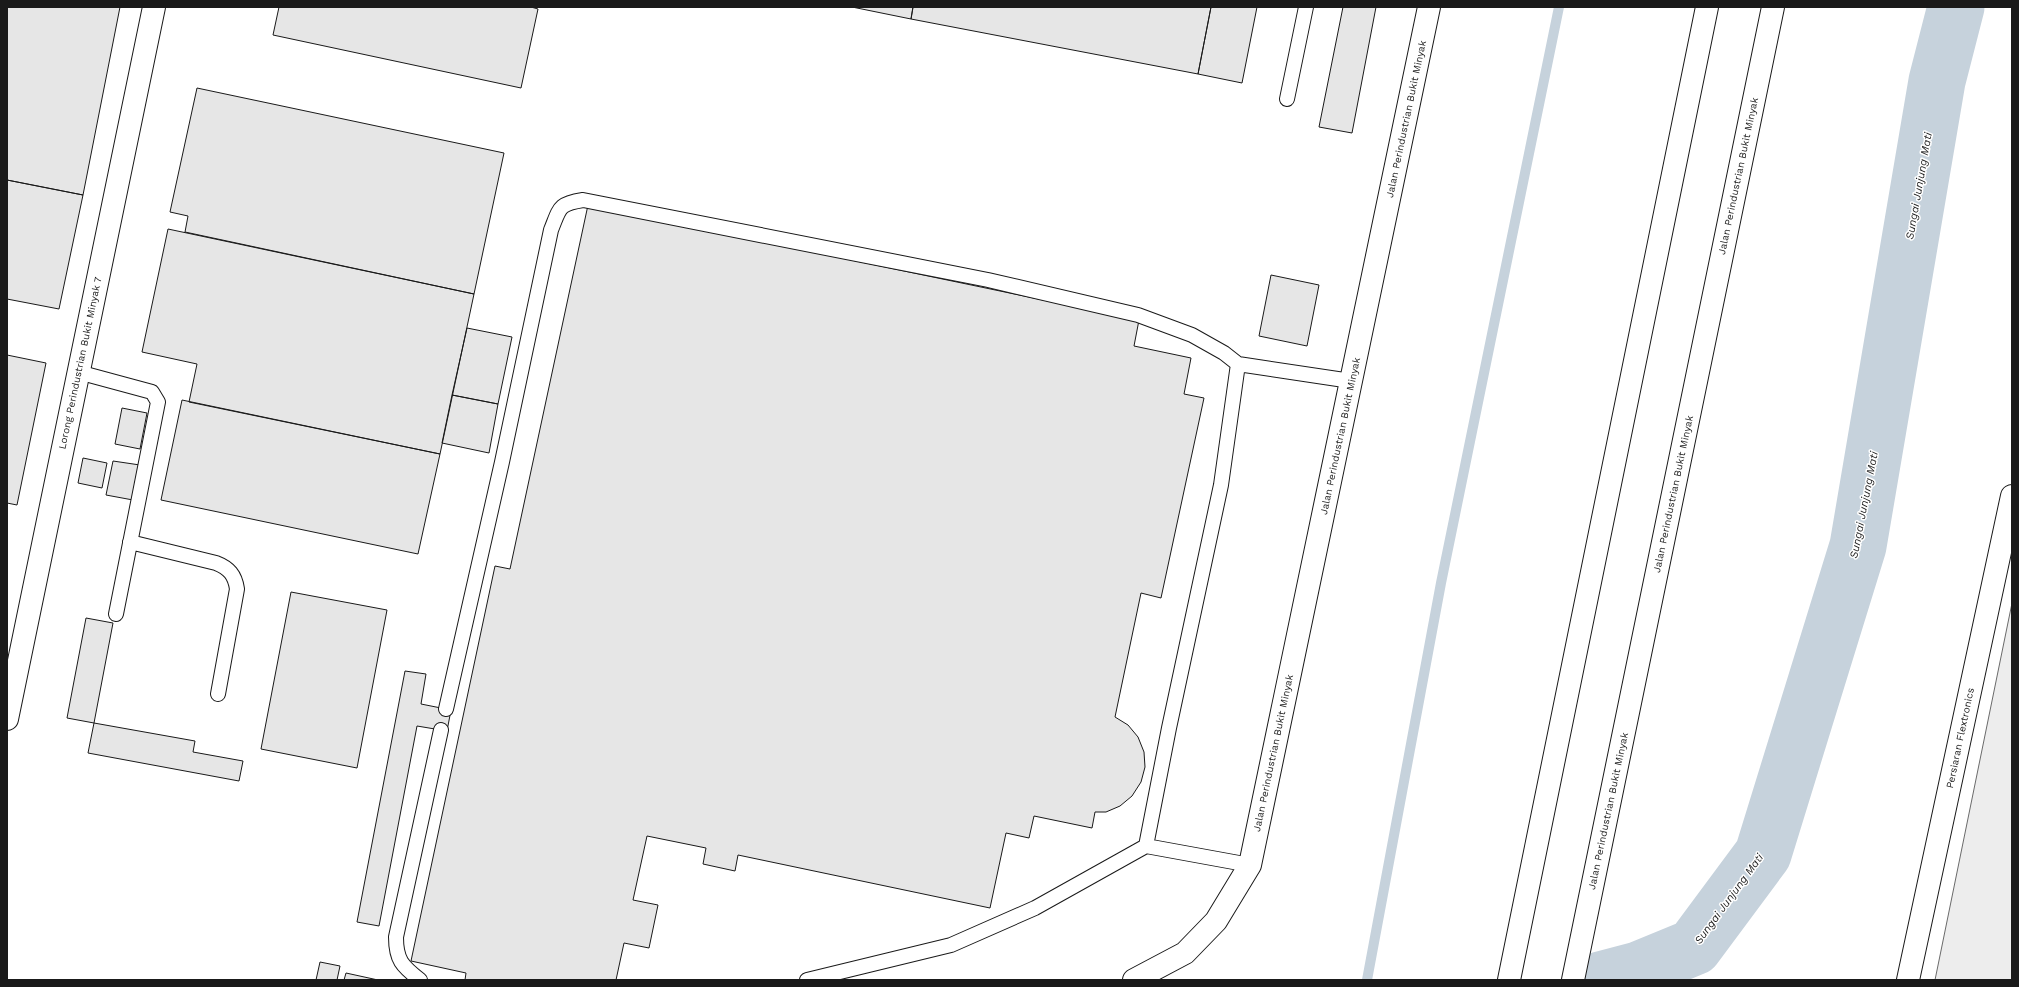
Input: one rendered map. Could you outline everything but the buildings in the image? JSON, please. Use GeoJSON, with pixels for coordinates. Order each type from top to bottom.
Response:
{"type":"FeatureCollection","features":[{"type":"Feature","properties":{"kind":"street","name":"Lorong Perindustrian Bukit Minyak 7"},"geometry":{"type":"LineString","coordinates":[[7,719],[154,7]]}},
{"type":"Feature","properties":{"kind":"street","name":"Jalan Perindustrian Bukit Minyak"},"geometry":{"type":"LineString","coordinates":[[1134,980],[1185,953],[1216,921],[1250,865],[1429,7]]}},
{"type":"Feature","properties":{"kind":"street"},"geometry":{"type":"LineString","coordinates":[[1509,980],[1706,7]]}},
{"type":"Feature","properties":{"kind":"street","name":"Jalan Perindustrian Bukit Minyak"},"geometry":{"type":"LineString","coordinates":[[1573,980],[1773,7]]}},
{"type":"Feature","properties":{"kind":"street","name":"Persiaran Flextronics"},"geometry":{"type":"LineString","coordinates":[[1908,980],[2012,496]]}},
{"type":"Feature","properties":{"kind":"lane"},"geometry":{"type":"LineString","coordinates":[[1287,99],[1306,7]]}},
{"type":"Feature","properties":{"kind":"lane"},"geometry":{"type":"LineString","coordinates":[[446,709],[504,454],[551,230],[558,211],[567,202],[583,200],[965,276],[1138,315],[1192,335],[1224,353],[1238,364],[1351,381]]}},
{"type":"Feature","properties":{"kind":"lane"},"geometry":{"type":"LineString","coordinates":[[1146,846],[1169,728],[1221,485],[1238,364]]}},
{"type":"Feature","properties":{"kind":"lane"},"geometry":{"type":"LineString","coordinates":[[78,372],[152,392],[158,402],[116,614]]}},
{"type":"Feature","properties":{"kind":"lane"},"geometry":{"type":"LineString","coordinates":[[130,542],[216,563],[224,566],[233,575],[237,589],[218,694]]}},
{"type":"Feature","properties":{"kind":"lane"},"geometry":{"type":"LineString","coordinates":[[420,980],[400,962],[396,951],[396,937],[441,730]]}},
{"type":"Feature","properties":{"kind":"lane"},"geometry":{"type":"LineString","coordinates":[[807,980],[951,945],[1035,908],[1146,846],[1250,865]]}},
{"type":"Feature","properties":{"kind":"shaded area"},"geometry":{"type":"Polygon","coordinates":[[[2012,603],[2012,980],[1935,980],[2012,603]]]}},
{"type":"Feature","properties":{"kind":"waterway"},"geometry":{"type":"LineString","coordinates":[[1367,980],[1441,583],[1559,7]]}},
{"type":"Feature","properties":{"kind":"waterway","name":"Sungai Junjung Mati"},"geometry":{"type":"LineString","coordinates":[[1600,980],[1638,970],[1694,947],[1763,854],[1858,546],[1937,81],[1956,7]]}},
{"type":"Feature","properties":{"kind":"waterway"},"geometry":{"type":"LineString","coordinates":[[1674,956],[1685,980]]}}]}
